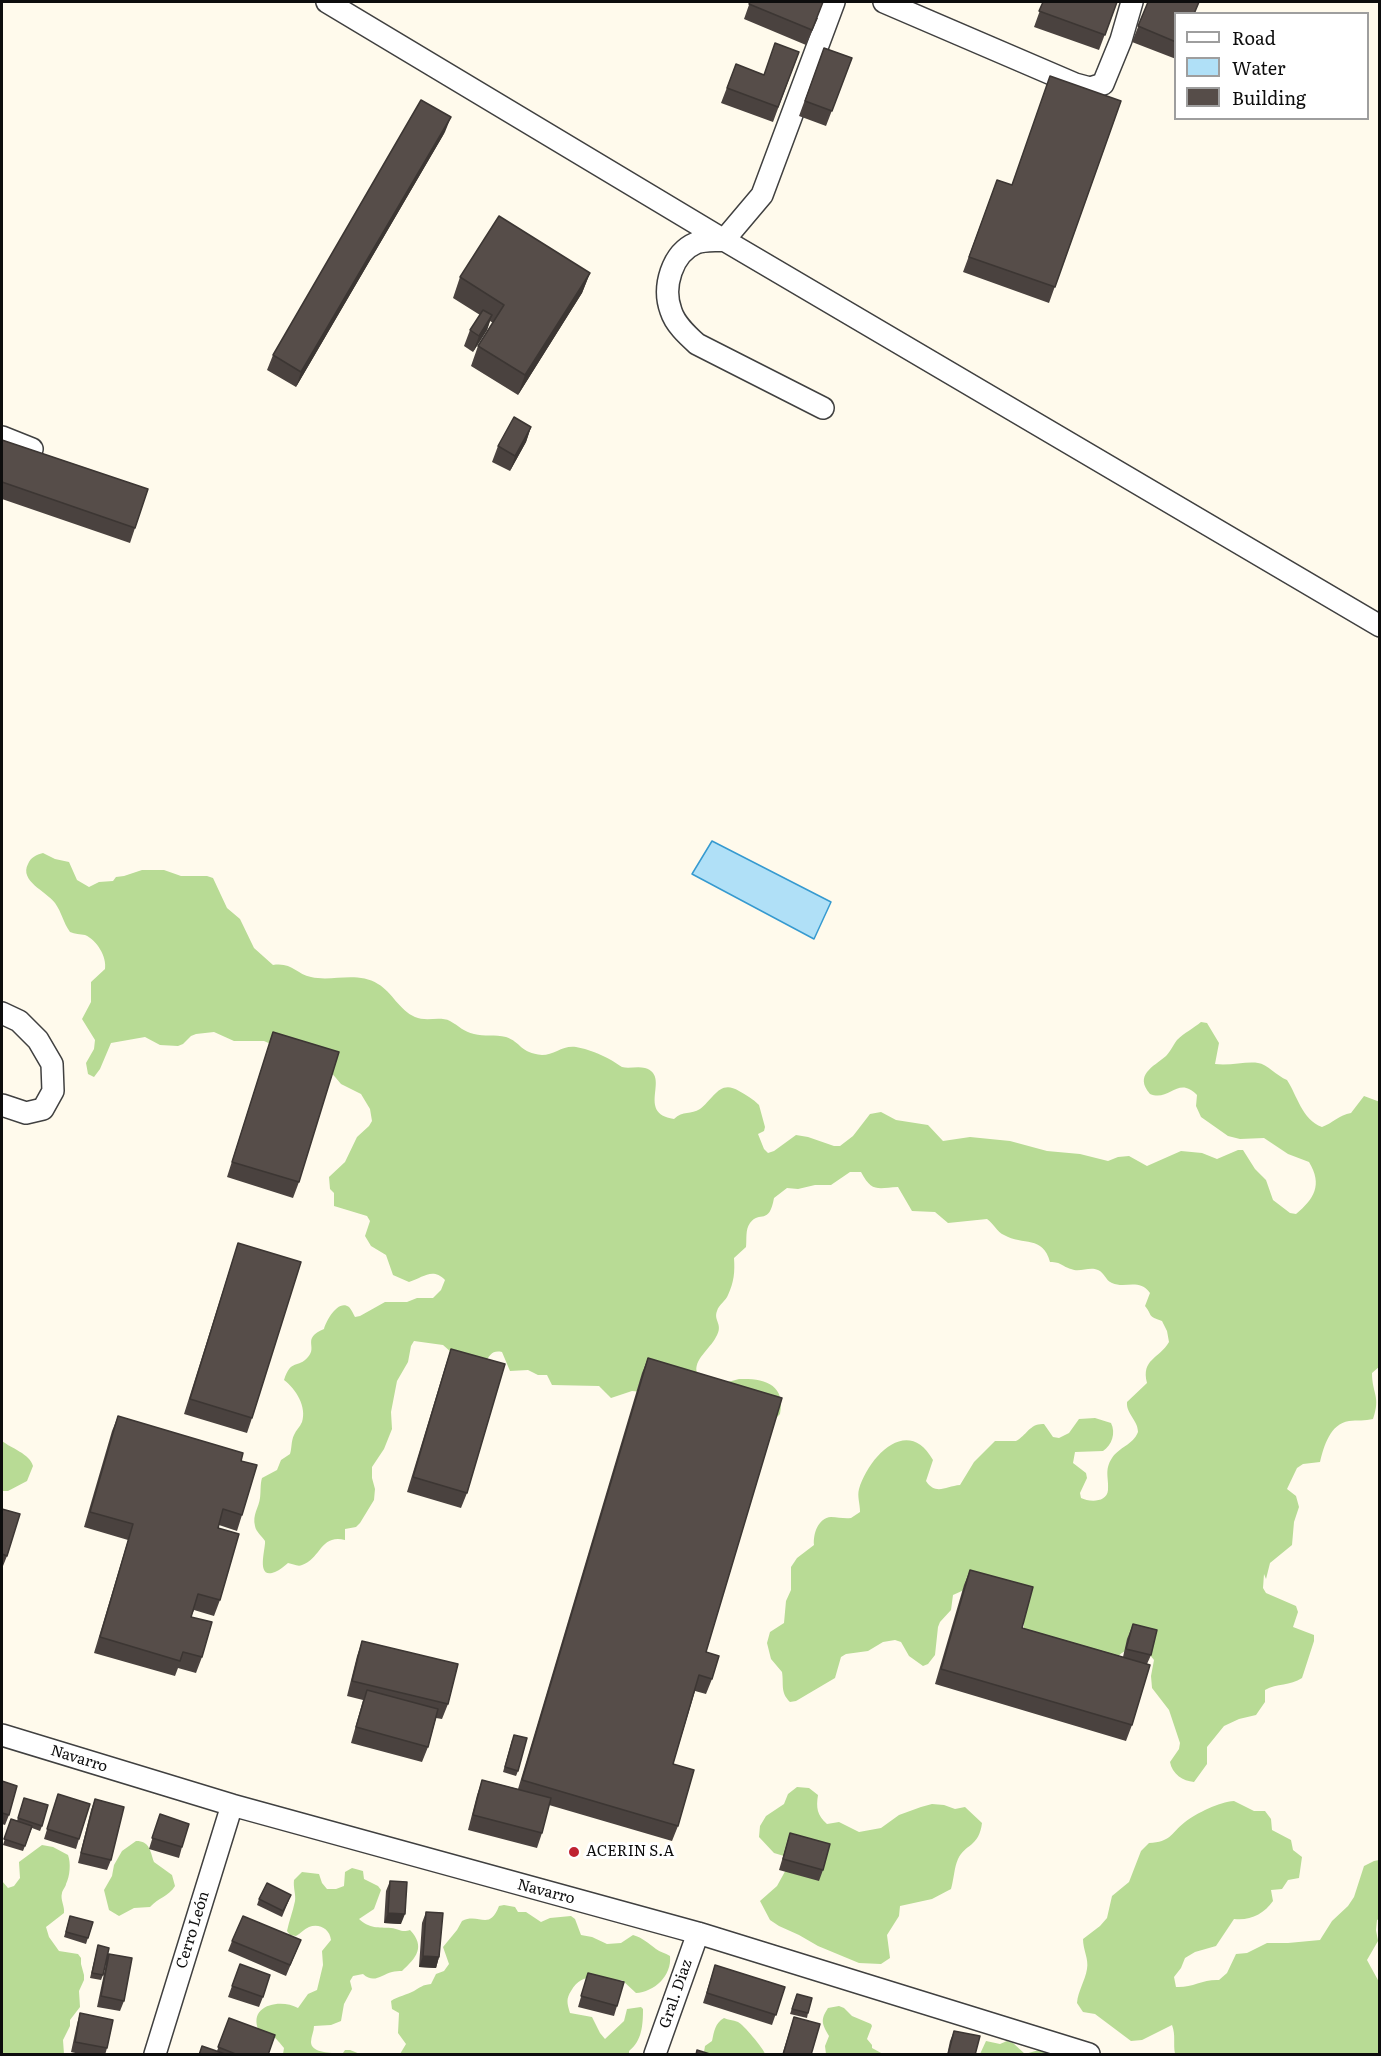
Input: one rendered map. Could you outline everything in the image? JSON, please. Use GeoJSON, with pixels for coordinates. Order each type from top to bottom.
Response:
{"type":"FeatureCollection","features":[{"type":"Feature","properties":{"kind":"street"},"geometry":{"type":"LineString","coordinates":[[327,2],[724,240],[1380,626]]}},
{"type":"Feature","properties":{"kind":"street"},"geometry":{"type":"LineString","coordinates":[[824,408],[697,344],[678,324],[671,311],[669,283],[681,252],[698,242],[724,240],[762,195],[834,2]]}},
{"type":"Feature","properties":{"kind":"street"},"geometry":{"type":"LineString","coordinates":[[884,2],[1075,84],[1090,88],[1103,84],[1121,40],[1132,2]]}},
{"type":"Feature","properties":{"kind":"street"},"geometry":{"type":"LineString","coordinates":[[2,437],[32,449]]}},
{"type":"Feature","properties":{"kind":"street"},"geometry":{"type":"LineString","coordinates":[[2,1013],[19,1021],[38,1040],[52,1064],[53,1091],[43,1109],[26,1113],[2,1105]]}},
{"type":"Feature","properties":{"kind":"street","name":"Navarro"},"geometry":{"type":"LineString","coordinates":[[2,1735],[232,1806],[698,1933],[1089,2055]]}},
{"type":"Feature","properties":{"kind":"street","name":"Cerro León"},"geometry":{"type":"LineString","coordinates":[[154,2055],[232,1806]]}},
{"type":"Feature","properties":{"kind":"street","name":"Gral. Diaz"},"geometry":{"type":"LineString","coordinates":[[655,2055],[698,1933]]}},
{"type":"Feature","properties":{"kind":"green space"},"geometry":{"type":"Polygon","coordinates":[[[43,853],[69,862],[77,880],[89,887],[142,870],[164,870],[181,876],[213,878],[227,908],[240,919],[254,948],[273,965],[285,965],[311,977],[353,977],[370,980],[383,987],[404,1010],[415,1017],[450,1021],[470,1033],[506,1037],[535,1054],[546,1055],[567,1047],[576,1047],[598,1054],[622,1067],[645,1068],[652,1072],[655,1078],[657,1110],[674,1119],[681,1114],[697,1111],[718,1091],[727,1087],[732,1088],[759,1105],[765,1127],[764,1131],[758,1134],[768,1153],[796,1135],[840,1146],[853,1136],[870,1114],[881,1112],[896,1120],[928,1125],[943,1141],[970,1137],[1010,1141],[1047,1151],[1080,1154],[1108,1161],[1129,1156],[1147,1166],[1181,1151],[1202,1153],[1217,1159],[1243,1150],[1255,1169],[1266,1180],[1273,1200],[1290,1213],[1296,1214],[1308,1203],[1316,1185],[1309,1162],[1288,1154],[1264,1138],[1240,1139],[1228,1136],[1201,1117],[1196,1106],[1197,1095],[1190,1090],[1179,1088],[1163,1095],[1150,1094],[1144,1082],[1147,1072],[1166,1056],[1177,1040],[1201,1022],[1207,1023],[1219,1043],[1215,1064],[1254,1063],[1265,1066],[1287,1080],[1305,1113],[1315,1124],[1322,1127],[1351,1113],[1364,1096],[1380,1102],[1380,1366],[1372,1373],[1376,1400],[1375,1411],[1373,1419],[1349,1421],[1337,1426],[1326,1443],[1320,1462],[1303,1464],[1297,1468],[1287,1489],[1296,1496],[1299,1507],[1294,1522],[1292,1545],[1270,1563],[1266,1579],[1264,1574],[1263,1588],[1266,1593],[1296,1606],[1298,1612],[1293,1627],[1314,1635],[1302,1678],[1265,1690],[1265,1702],[1256,1715],[1224,1726],[1207,1747],[1207,1764],[1194,1782],[1190,1781],[1179,1776],[1171,1766],[1170,1762],[1179,1749],[1180,1743],[1169,1710],[1152,1688],[1151,1676],[1154,1660],[1150,1655],[1127,1651],[1115,1660],[1026,1632],[1024,1617],[973,1586],[953,1595],[951,1610],[938,1627],[935,1655],[928,1664],[923,1666],[909,1656],[901,1642],[895,1640],[883,1642],[868,1651],[846,1654],[841,1657],[835,1678],[796,1701],[790,1702],[784,1692],[782,1672],[771,1659],[767,1643],[770,1632],[784,1623],[786,1601],[791,1590],[791,1567],[797,1558],[814,1545],[814,1536],[823,1520],[831,1517],[851,1518],[860,1512],[859,1489],[871,1464],[880,1453],[890,1445],[901,1441],[912,1441],[923,1447],[933,1460],[926,1481],[934,1488],[942,1489],[960,1485],[974,1462],[995,1441],[1016,1441],[1039,1424],[1044,1424],[1053,1437],[1059,1438],[1069,1433],[1079,1419],[1095,1418],[1111,1423],[1113,1435],[1111,1442],[1103,1451],[1075,1452],[1073,1463],[1086,1473],[1087,1478],[1080,1493],[1081,1498],[1093,1501],[1101,1499],[1108,1490],[1107,1470],[1110,1462],[1115,1454],[1133,1440],[1138,1432],[1128,1410],[1127,1402],[1147,1383],[1146,1369],[1169,1342],[1162,1321],[1152,1317],[1145,1306],[1150,1293],[1141,1286],[1117,1285],[1110,1282],[1098,1270],[1074,1270],[1059,1263],[1050,1262],[1043,1248],[1032,1242],[1004,1235],[987,1219],[948,1223],[935,1212],[912,1211],[898,1187],[876,1188],[865,1179],[861,1172],[850,1172],[831,1185],[787,1188],[774,1198],[767,1215],[754,1219],[750,1223],[746,1247],[734,1258],[732,1286],[716,1314],[718,1333],[697,1364],[697,1373],[722,1382],[748,1379],[771,1385],[780,1396],[781,1404],[780,1414],[773,1421],[643,1392],[632,1391],[611,1398],[599,1386],[552,1385],[547,1375],[538,1375],[528,1370],[510,1371],[502,1352],[494,1352],[485,1363],[451,1352],[443,1345],[414,1341],[408,1362],[397,1381],[391,1412],[392,1429],[384,1449],[372,1467],[374,1500],[360,1523],[356,1527],[345,1529],[345,1540],[330,1541],[308,1562],[299,1566],[288,1563],[275,1572],[265,1572],[263,1562],[265,1541],[254,1522],[262,1478],[277,1470],[281,1460],[290,1454],[293,1437],[303,1416],[302,1404],[293,1388],[284,1380],[289,1369],[308,1357],[311,1353],[311,1339],[324,1329],[337,1308],[345,1305],[349,1307],[355,1317],[385,1302],[407,1302],[417,1298],[433,1298],[441,1290],[445,1280],[432,1274],[409,1282],[393,1275],[386,1255],[371,1246],[365,1236],[370,1221],[367,1216],[334,1206],[334,1193],[330,1189],[329,1177],[345,1162],[357,1137],[372,1121],[370,1109],[361,1094],[341,1084],[330,1071],[264,1041],[234,1041],[214,1032],[196,1034],[178,1046],[160,1045],[145,1037],[111,1043],[100,1069],[94,1077],[88,1074],[86,1063],[94,1049],[95,1040],[82,1019],[91,1002],[91,982],[105,969],[103,954],[89,937],[70,932],[55,903],[27,876],[26,870],[29,862],[43,853]]]}},
{"type":"Feature","properties":{"kind":"green space"},"geometry":{"type":"Polygon","coordinates":[[[2,1441],[28,1458],[33,1466],[27,1481],[8,1491],[2,1491],[2,1441]]]}},
{"type":"Feature","properties":{"kind":"green space"},"geometry":{"type":"Polygon","coordinates":[[[797,1787],[809,1788],[818,1795],[818,1811],[827,1824],[839,1822],[859,1832],[881,1828],[899,1815],[932,1804],[955,1809],[965,1807],[982,1823],[978,1837],[958,1859],[951,1889],[932,1899],[900,1906],[899,1916],[887,1935],[890,1958],[881,1964],[859,1963],[779,1926],[770,1920],[760,1901],[777,1886],[788,1866],[784,1856],[774,1853],[759,1837],[760,1826],[766,1816],[784,1804],[788,1794],[797,1787]]]}},
{"type":"Feature","properties":{"kind":"green space"},"geometry":{"type":"Polygon","coordinates":[[[1234,1801],[1254,1811],[1265,1811],[1271,1819],[1272,1830],[1291,1840],[1293,1850],[1302,1857],[1299,1878],[1288,1880],[1282,1889],[1271,1890],[1273,1901],[1261,1913],[1251,1918],[1234,1919],[1216,1946],[1195,1952],[1185,1958],[1174,1977],[1176,1987],[1219,1980],[1227,1973],[1236,1954],[1247,1953],[1267,1943],[1320,1940],[1332,1921],[1354,1897],[1364,1866],[1379,1860],[1379,1919],[1376,1930],[1378,1941],[1367,1960],[1379,1982],[1379,2054],[1175,2054],[1172,2025],[1142,2040],[1131,2041],[1095,2014],[1083,2012],[1077,2003],[1087,1965],[1083,1939],[1107,1918],[1112,1896],[1129,1882],[1141,1851],[1149,1843],[1170,1837],[1185,1822],[1202,1812],[1222,1803],[1234,1801]]]}},
{"type":"Feature","properties":{"kind":"green space"},"geometry":{"type":"Polygon","coordinates":[[[136,1841],[147,1845],[154,1862],[172,1875],[175,1886],[150,1907],[134,1908],[119,1916],[109,1910],[104,1890],[122,1851],[136,1841]]]}},
{"type":"Feature","properties":{"kind":"green space"},"geometry":{"type":"Polygon","coordinates":[[[42,1845],[53,1847],[68,1855],[69,1858],[69,1873],[62,1892],[64,1913],[46,1927],[49,1937],[59,1951],[78,1954],[81,1958],[84,1980],[79,1991],[80,2007],[70,2020],[70,2026],[63,2040],[64,2054],[2,2054],[2,1881],[8,1888],[14,1886],[20,1878],[19,1862],[42,1845]]]}},
{"type":"Feature","properties":{"kind":"green space"},"geometry":{"type":"Polygon","coordinates":[[[352,1868],[363,1871],[364,1879],[381,1890],[374,1909],[359,1919],[374,1927],[410,1930],[417,1942],[417,1952],[402,1971],[374,1979],[363,1974],[353,1976],[350,1981],[352,1989],[344,2004],[341,2021],[331,2025],[314,2026],[311,2042],[315,2049],[334,2053],[350,2050],[360,2054],[283,2054],[284,2048],[276,2039],[268,2033],[259,2031],[258,2015],[268,2006],[275,2004],[298,2008],[308,1994],[317,1990],[323,1965],[322,1951],[331,1940],[329,1933],[320,1926],[309,1927],[296,1936],[290,1935],[287,1931],[295,1901],[294,1880],[302,1872],[319,1874],[327,1889],[336,1889],[344,1886],[345,1872],[352,1868]]]}},
{"type":"Feature","properties":{"kind":"green space"},"geometry":{"type":"Polygon","coordinates":[[[499,1906],[515,1907],[518,1912],[526,1912],[541,1922],[550,1918],[571,1916],[575,1919],[581,1935],[607,1944],[621,1943],[633,1935],[670,1956],[665,1976],[649,1990],[636,1993],[622,1980],[587,1978],[576,1984],[568,1996],[570,2013],[592,2017],[605,2039],[624,2021],[627,2009],[641,2007],[643,2021],[641,2032],[629,2054],[400,2054],[406,2044],[398,2033],[399,2013],[392,2009],[391,2001],[431,1984],[436,1974],[444,1971],[449,1964],[443,1947],[462,1921],[487,1920],[495,1914],[499,1906]]]}},
{"type":"Feature","properties":{"kind":"green space"},"geometry":{"type":"Polygon","coordinates":[[[839,2006],[852,2016],[871,2024],[867,2039],[872,2048],[883,2054],[826,2054],[825,2046],[829,2036],[823,2025],[823,2019],[828,2008],[839,2006]]]}},
{"type":"Feature","properties":{"kind":"green space"},"geometry":{"type":"Polygon","coordinates":[[[724,2018],[741,2024],[765,2054],[706,2054],[705,2046],[712,2041],[717,2025],[724,2018]]]}},
{"type":"Feature","properties":{"kind":"green space"},"geometry":{"type":"Polygon","coordinates":[[[986,2041],[1000,2044],[1007,2041],[1013,2043],[1025,2054],[980,2054],[986,2041]]]}},
{"type":"Feature","properties":{"kind":"green space"},"geometry":{"type":"Polygon","coordinates":[[[1039,2050],[1052,2054],[1025,2054],[1039,2050]]]}},
{"type":"Feature","properties":{"kind":"water"},"geometry":{"type":"Polygon","coordinates":[[[712,841],[831,902],[814,939],[692,874],[712,841]]]}},
{"type":"Feature","properties":{"kind":"building"},"geometry":{"type":"Polygon","coordinates":[[[750,2],[823,2],[812,30],[749,4],[750,2]]]}},
{"type":"Feature","properties":{"kind":"building"},"geometry":{"type":"Polygon","coordinates":[[[1043,2],[1117,2],[1105,35],[1039,11],[1043,2]]]}},
{"type":"Feature","properties":{"kind":"building"},"geometry":{"type":"Polygon","coordinates":[[[1148,2],[1199,2],[1195,12],[1174,12],[1174,41],[1138,26],[1148,2]]]}},
{"type":"Feature","properties":{"kind":"building"},"geometry":{"type":"Polygon","coordinates":[[[775,43],[799,52],[778,107],[727,88],[736,64],[764,75],[775,43]]]}},
{"type":"Feature","properties":{"kind":"building"},"geometry":{"type":"Polygon","coordinates":[[[824,48],[852,58],[832,111],[805,101],[824,48]]]}},
{"type":"Feature","properties":{"kind":"building"},"geometry":{"type":"Polygon","coordinates":[[[1050,76],[1121,101],[1055,287],[969,257],[997,180],[1012,185],[1050,76]]]}},
{"type":"Feature","properties":{"kind":"building"},"geometry":{"type":"Polygon","coordinates":[[[421,100],[451,117],[301,372],[273,355],[421,100]]]}},
{"type":"Feature","properties":{"kind":"building"},"geometry":{"type":"Polygon","coordinates":[[[499,216],[590,273],[525,375],[478,346],[504,305],[460,277],[499,216]]]}},
{"type":"Feature","properties":{"kind":"building"},"geometry":{"type":"Polygon","coordinates":[[[483,310],[492,315],[479,336],[470,330],[483,310]]]}},
{"type":"Feature","properties":{"kind":"building"},"geometry":{"type":"Polygon","coordinates":[[[514,417],[531,427],[515,456],[498,446],[514,417]]]}},
{"type":"Feature","properties":{"kind":"building"},"geometry":{"type":"Polygon","coordinates":[[[2,440],[148,489],[135,528],[2,482],[2,440]]]}},
{"type":"Feature","properties":{"kind":"building"},"geometry":{"type":"Polygon","coordinates":[[[273,1032],[339,1052],[299,1182],[232,1162],[273,1032]]]}},
{"type":"Feature","properties":{"kind":"building"},"geometry":{"type":"Polygon","coordinates":[[[238,1243],[301,1262],[252,1418],[190,1399],[238,1243]]]}},
{"type":"Feature","properties":{"kind":"building"},"geometry":{"type":"Polygon","coordinates":[[[451,1349],[505,1364],[467,1493],[413,1477],[451,1349]]]}},
{"type":"Feature","properties":{"kind":"building"},"geometry":{"type":"Polygon","coordinates":[[[648,1358],[782,1398],[706,1652],[719,1656],[712,1679],[699,1675],[673,1764],[694,1770],[678,1826],[522,1780],[648,1358]]]}},
{"type":"Feature","properties":{"kind":"building"},"geometry":{"type":"Polygon","coordinates":[[[118,1416],[243,1453],[241,1461],[257,1465],[242,1515],[223,1509],[218,1528],[239,1534],[220,1600],[198,1594],[191,1617],[212,1622],[202,1657],[183,1652],[180,1661],[100,1637],[133,1524],[90,1512],[118,1416]]]}},
{"type":"Feature","properties":{"kind":"building"},"geometry":{"type":"Polygon","coordinates":[[[2,1509],[20,1514],[7,1556],[2,1554],[2,1509]]]}},
{"type":"Feature","properties":{"kind":"building"},"geometry":{"type":"Polygon","coordinates":[[[970,1570],[1033,1587],[1022,1628],[1150,1665],[1132,1725],[941,1669],[970,1570]]]}},
{"type":"Feature","properties":{"kind":"building"},"geometry":{"type":"Polygon","coordinates":[[[1133,1624],[1157,1630],[1151,1655],[1126,1649],[1133,1624]]]}},
{"type":"Feature","properties":{"kind":"building"},"geometry":{"type":"Polygon","coordinates":[[[362,1641],[458,1664],[448,1704],[352,1681],[362,1641]]]}},
{"type":"Feature","properties":{"kind":"building"},"geometry":{"type":"Polygon","coordinates":[[[367,1690],[438,1709],[428,1747],[356,1727],[367,1690]]]}},
{"type":"Feature","properties":{"kind":"building"},"geometry":{"type":"Polygon","coordinates":[[[514,1735],[527,1738],[518,1771],[505,1767],[514,1735]]]}},
{"type":"Feature","properties":{"kind":"building"},"geometry":{"type":"Polygon","coordinates":[[[482,1780],[551,1798],[542,1833],[473,1815],[482,1780]]]}},
{"type":"Feature","properties":{"kind":"building"},"geometry":{"type":"Polygon","coordinates":[[[2,1781],[17,1786],[9,1815],[2,1813],[2,1781]]]}},
{"type":"Feature","properties":{"kind":"building"},"geometry":{"type":"Polygon","coordinates":[[[58,1794],[90,1804],[79,1839],[47,1829],[58,1794]]]}},
{"type":"Feature","properties":{"kind":"building"},"geometry":{"type":"Polygon","coordinates":[[[24,1798],[48,1805],[42,1826],[18,1818],[24,1798]]]}},
{"type":"Feature","properties":{"kind":"building"},"geometry":{"type":"Polygon","coordinates":[[[95,1799],[124,1807],[111,1860],[81,1853],[95,1799]]]}},
{"type":"Feature","properties":{"kind":"building"},"geometry":{"type":"Polygon","coordinates":[[[160,1814],[189,1824],[182,1847],[152,1838],[160,1814]]]}},
{"type":"Feature","properties":{"kind":"building"},"geometry":{"type":"Polygon","coordinates":[[[11,1819],[32,1826],[25,1846],[4,1839],[11,1819]]]}},
{"type":"Feature","properties":{"kind":"building"},"geometry":{"type":"Polygon","coordinates":[[[790,1833],[830,1844],[823,1870],[783,1859],[790,1833]]]}},
{"type":"Feature","properties":{"kind":"building"},"geometry":{"type":"Polygon","coordinates":[[[390,1881],[407,1882],[405,1914],[388,1913],[390,1881]]]}},
{"type":"Feature","properties":{"kind":"building"},"geometry":{"type":"Polygon","coordinates":[[[267,1883],[291,1895],[283,1911],[259,1899],[267,1883]]]}},
{"type":"Feature","properties":{"kind":"building"},"geometry":{"type":"Polygon","coordinates":[[[426,1912],[443,1913],[439,1957],[423,1956],[426,1912]]]}},
{"type":"Feature","properties":{"kind":"building"},"geometry":{"type":"Polygon","coordinates":[[[70,1916],[93,1922],[88,1938],[66,1932],[70,1916]]]}},
{"type":"Feature","properties":{"kind":"building"},"geometry":{"type":"Polygon","coordinates":[[[243,1916],[301,1940],[290,1965],[232,1941],[243,1916]]]}},
{"type":"Feature","properties":{"kind":"building"},"geometry":{"type":"Polygon","coordinates":[[[98,1945],[109,1948],[103,1975],[92,1973],[98,1945]]]}},
{"type":"Feature","properties":{"kind":"building"},"geometry":{"type":"Polygon","coordinates":[[[109,1954],[132,1958],[124,2001],[101,1996],[109,1954]]]}},
{"type":"Feature","properties":{"kind":"building"},"geometry":{"type":"Polygon","coordinates":[[[240,1964],[270,1975],[263,1997],[232,1986],[240,1964]]]}},
{"type":"Feature","properties":{"kind":"building"},"geometry":{"type":"Polygon","coordinates":[[[715,1965],[785,1987],[776,2015],[707,1993],[715,1965]]]}},
{"type":"Feature","properties":{"kind":"building"},"geometry":{"type":"Polygon","coordinates":[[[588,1973],[624,1982],[617,2006],[581,1996],[588,1973]]]}},
{"type":"Feature","properties":{"kind":"building"},"geometry":{"type":"Polygon","coordinates":[[[797,1994],[812,1998],[808,2013],[792,2009],[797,1994]]]}},
{"type":"Feature","properties":{"kind":"building"},"geometry":{"type":"Polygon","coordinates":[[[80,2013],[113,2020],[107,2048],[75,2042],[80,2013]]]}},
{"type":"Feature","properties":{"kind":"building"},"geometry":{"type":"Polygon","coordinates":[[[794,2017],[820,2024],[811,2055],[783,2055],[794,2017]]]}},
{"type":"Feature","properties":{"kind":"building"},"geometry":{"type":"Polygon","coordinates":[[[229,2018],[275,2035],[268,2055],[238,2055],[218,2047],[229,2018]]]}},
{"type":"Feature","properties":{"kind":"building"},"geometry":{"type":"Polygon","coordinates":[[[954,2031],[980,2036],[975,2055],[948,2055],[954,2031]]]}},
{"type":"Feature","properties":{"kind":"building"},"geometry":{"type":"Polygon","coordinates":[[[202,2046],[228,2055],[199,2055],[202,2046]]]}},
{"type":"Feature","properties":{"kind":"building"},"geometry":{"type":"Polygon","coordinates":[[[697,2050],[713,2055],[696,2055],[697,2050]]]}},
{"type":"Feature","properties":{"kind":"place","name":"ACERIN S.A"},"geometry":{"type":"Point","coordinates":[574,1852]}}]}
